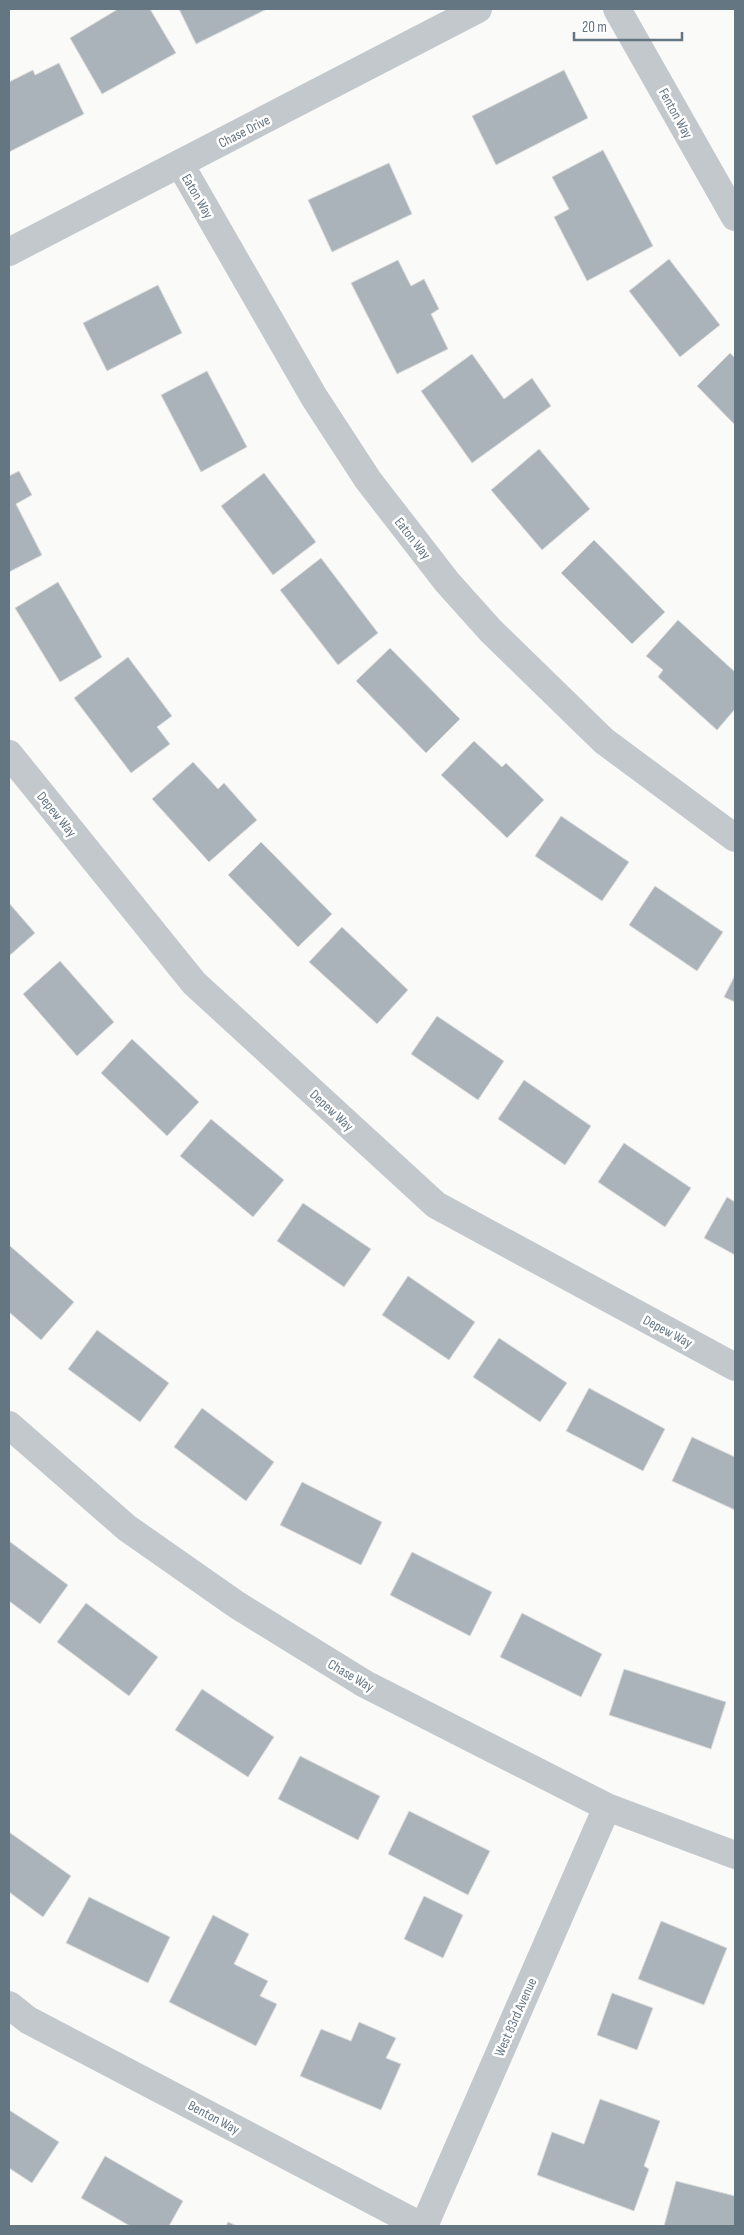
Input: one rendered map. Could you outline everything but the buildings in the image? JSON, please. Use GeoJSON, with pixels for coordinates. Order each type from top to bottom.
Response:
{"type":"FeatureCollection","features":[{"type":"Feature","properties":{"kind":"street","name":"Chase Drive"},"geometry":{"type":"LineString","coordinates":[[9,252],[478,9]]}},
{"type":"Feature","properties":{"kind":"street","name":"Fenton Way"},"geometry":{"type":"LineString","coordinates":[[618,9],[735,217]]}},
{"type":"Feature","properties":{"kind":"street","name":"Eaton Way"},"geometry":{"type":"LineString","coordinates":[[180,164],[314,397],[368,480],[447,582],[491,631],[604,741],[735,838]]}},
{"type":"Feature","properties":{"kind":"street","name":"Depew Way"},"geometry":{"type":"LineString","coordinates":[[9,754],[194,983],[436,1205],[735,1367]]}},
{"type":"Feature","properties":{"kind":"street","name":"Chase Way"},"geometry":{"type":"LineString","coordinates":[[9,1425],[127,1528],[237,1605],[365,1684],[607,1807],[735,1855]]}},
{"type":"Feature","properties":{"kind":"street","name":"West 83rd Avenue"},"geometry":{"type":"LineString","coordinates":[[422,2226],[607,1807]]}},
{"type":"Feature","properties":{"kind":"street","name":"Benton Way"},"geometry":{"type":"LineString","coordinates":[[9,2005],[28,2020],[422,2226]]}}]}
